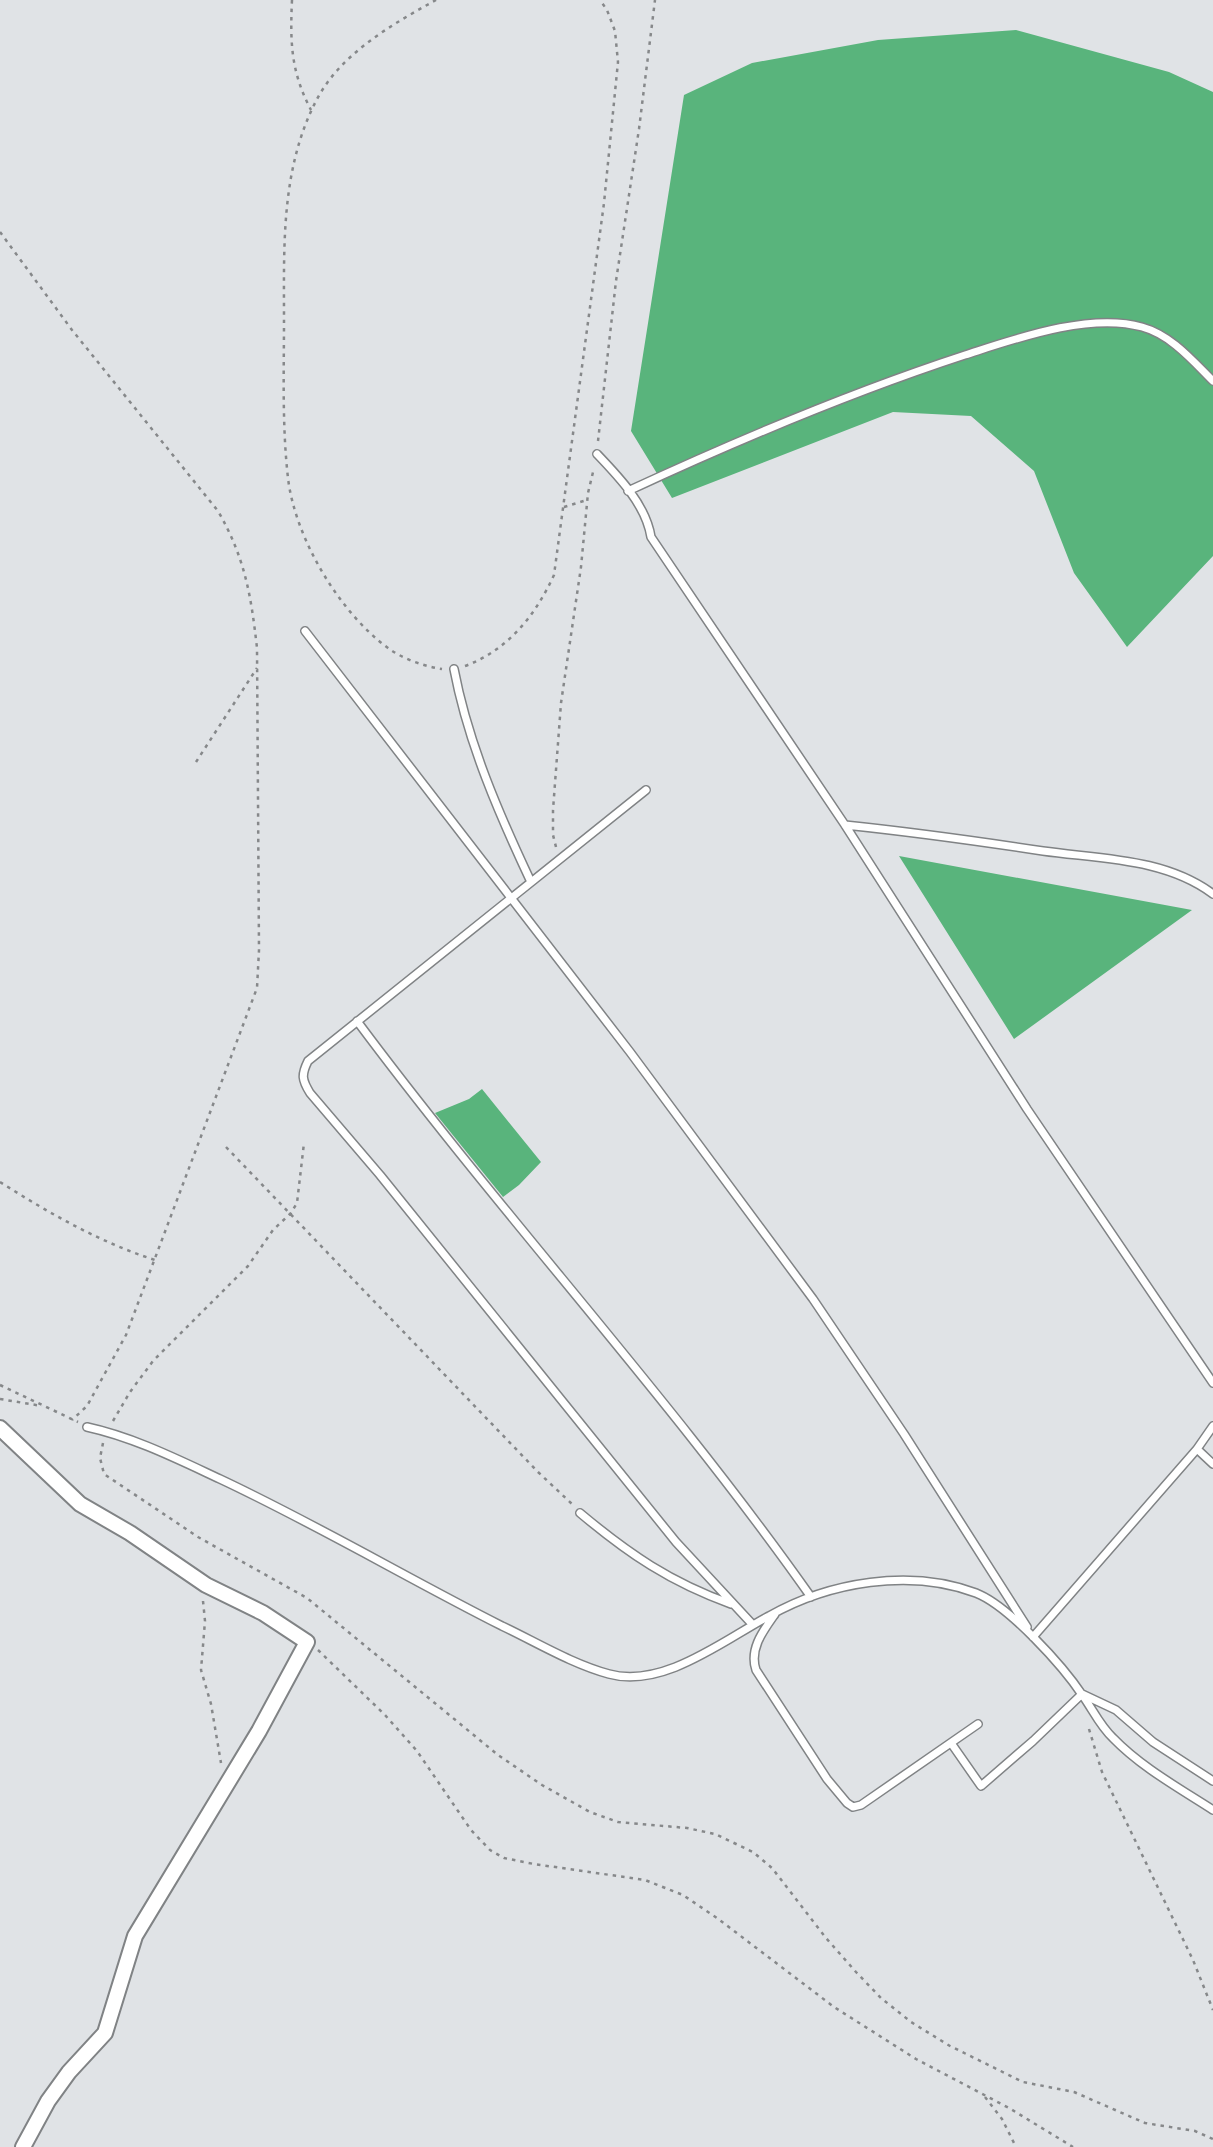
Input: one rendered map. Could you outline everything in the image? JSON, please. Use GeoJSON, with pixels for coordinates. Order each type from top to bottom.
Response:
{"type":"FeatureCollection","features":[{"type":"Feature","properties":{"kind":"street"},"geometry":{"type":"LineString","coordinates":[[0,1428],[80,1504],[130,1533],[206,1585],[263,1613],[307,1642],[226,1787],[135,1936],[104,2033],[69,2072],[48,2101],[23,2147]]}},
{"type":"Feature","properties":{"kind":"lane"},"geometry":{"type":"LineString","coordinates":[[628,491],[743,439],[841,399],[999,344],[1054,330],[1090,324],[1122,323],[1142,327],[1164,336],[1213,380]]}},
{"type":"Feature","properties":{"kind":"lane"},"geometry":{"type":"LineString","coordinates":[[597,454],[628,491],[649,523],[651,537],[845,825],[1027,1109],[1213,1383]]}},
{"type":"Feature","properties":{"kind":"lane"},"geometry":{"type":"LineString","coordinates":[[305,631],[630,1052],[813,1299],[919,1457],[1033,1637]]}},
{"type":"Feature","properties":{"kind":"lane"},"geometry":{"type":"LineString","coordinates":[[454,669],[483,771],[531,882]]}},
{"type":"Feature","properties":{"kind":"lane"},"geometry":{"type":"LineString","coordinates":[[646,790],[308,1060],[302,1080],[676,1542],[753,1625]]}},
{"type":"Feature","properties":{"kind":"lane"},"geometry":{"type":"LineString","coordinates":[[845,825],[929,833],[1137,863],[1178,873],[1213,894]]}},
{"type":"Feature","properties":{"kind":"lane"},"geometry":{"type":"LineString","coordinates":[[357,1021],[411,1094],[738,1499],[811,1597]]}},
{"type":"Feature","properties":{"kind":"lane"},"geometry":{"type":"LineString","coordinates":[[1033,1637],[1197,1449],[1213,1426]]}},
{"type":"Feature","properties":{"kind":"lane"},"geometry":{"type":"LineString","coordinates":[[87,1427],[108,1432],[179,1460],[257,1496],[565,1657],[609,1674],[634,1678],[660,1673],[696,1658],[776,1612],[811,1597],[884,1580],[945,1585],[979,1594],[998,1605],[1033,1637],[1082,1694],[1114,1740],[1150,1769],[1213,1810]]}},
{"type":"Feature","properties":{"kind":"lane"},"geometry":{"type":"LineString","coordinates":[[1197,1449],[1213,1464]]}},
{"type":"Feature","properties":{"kind":"lane"},"geometry":{"type":"LineString","coordinates":[[580,1513],[636,1558],[688,1587],[733,1604]]}},
{"type":"Feature","properties":{"kind":"lane"},"geometry":{"type":"LineString","coordinates":[[776,1612],[760,1635],[754,1650],[753,1662],[756,1670],[827,1779],[853,1807],[861,1805],[978,1724]]}},
{"type":"Feature","properties":{"kind":"lane"},"geometry":{"type":"LineString","coordinates":[[951,1743],[981,1786],[1082,1694]]}},
{"type":"Feature","properties":{"kind":"lane"},"geometry":{"type":"LineString","coordinates":[[1082,1694],[1116,1710],[1153,1742],[1213,1781]]}},
{"type":"Feature","properties":{"kind":"path"},"geometry":{"type":"LineString","coordinates":[[292,0],[292,60],[297,80],[312,110]]}},
{"type":"Feature","properties":{"kind":"path"},"geometry":{"type":"LineString","coordinates":[[436,0],[395,23],[360,49],[339,69],[317,98],[303,130],[292,166],[284,243],[285,412],[288,480],[296,509],[321,570],[345,605],[366,629],[389,649],[415,662],[440,669],[454,669],[477,662],[501,647],[526,624],[554,575],[604,203],[618,62],[615,31],[600,0]]}},
{"type":"Feature","properties":{"kind":"path"},"geometry":{"type":"LineString","coordinates":[[559,860],[553,835],[553,810],[559,730],[581,567],[587,500],[597,454],[616,281],[655,0]]}},
{"type":"Feature","properties":{"kind":"path"},"geometry":{"type":"LineString","coordinates":[[0,232],[72,330],[218,511],[234,539],[243,564],[252,606],[258,666],[257,988],[126,1335],[87,1406],[72,1420]]}},
{"type":"Feature","properties":{"kind":"path"},"geometry":{"type":"LineString","coordinates":[[564,507],[587,500]]}},
{"type":"Feature","properties":{"kind":"path"},"geometry":{"type":"LineString","coordinates":[[196,762],[258,666]]}},
{"type":"Feature","properties":{"kind":"path"},"geometry":{"type":"LineString","coordinates":[[304,1143],[297,1203],[291,1213],[273,1230],[248,1266],[153,1361],[130,1392],[108,1432],[100,1458],[104,1474],[198,1537],[307,1598],[498,1755],[542,1785],[590,1812],[618,1822],[715,1833],[753,1852],[772,1868],[826,1938],[864,1981],[911,2022],[984,2064],[1023,2082],[1074,2092],[1145,2123],[1195,2131],[1213,2139]]}},
{"type":"Feature","properties":{"kind":"path"},"geometry":{"type":"LineString","coordinates":[[226,1147],[580,1513]]}},
{"type":"Feature","properties":{"kind":"path"},"geometry":{"type":"LineString","coordinates":[[0,1182],[79,1229],[112,1245],[155,1260]]}},
{"type":"Feature","properties":{"kind":"path"},"geometry":{"type":"LineString","coordinates":[[0,1385],[87,1427]]}},
{"type":"Feature","properties":{"kind":"path"},"geometry":{"type":"LineString","coordinates":[[0,1399],[45,1406]]}},
{"type":"Feature","properties":{"kind":"path"},"geometry":{"type":"LineString","coordinates":[[206,1585],[203,1600],[205,1621],[201,1670],[211,1704],[226,1787]]}},
{"type":"Feature","properties":{"kind":"path"},"geometry":{"type":"LineString","coordinates":[[307,1642],[342,1672],[418,1751],[471,1830],[490,1850],[504,1858],[534,1864],[645,1880],[683,1895],[834,2007],[916,2059],[1073,2147]]}},
{"type":"Feature","properties":{"kind":"path"},"geometry":{"type":"LineString","coordinates":[[1089,1728],[1102,1772],[1192,1960],[1213,2010]]}},
{"type":"Feature","properties":{"kind":"path"},"geometry":{"type":"LineString","coordinates":[[983,2095],[1002,2119],[1016,2147]]}},
{"type":"Feature","properties":{"kind":"green space"},"geometry":{"type":"Polygon","coordinates":[[[1016,30],[1169,72],[1213,92],[1213,556],[1127,647],[1074,573],[1034,471],[971,416],[893,412],[672,498],[631,431],[684,95],[752,63],[878,40],[1016,30]]]}},
{"type":"Feature","properties":{"kind":"green space"},"geometry":{"type":"Polygon","coordinates":[[[899,856],[1192,910],[1014,1039],[899,856]]]}},
{"type":"Feature","properties":{"kind":"green space"},"geometry":{"type":"Polygon","coordinates":[[[482,1089],[541,1162],[503,1197],[435,1113],[469,1099],[482,1089]]]}}]}
